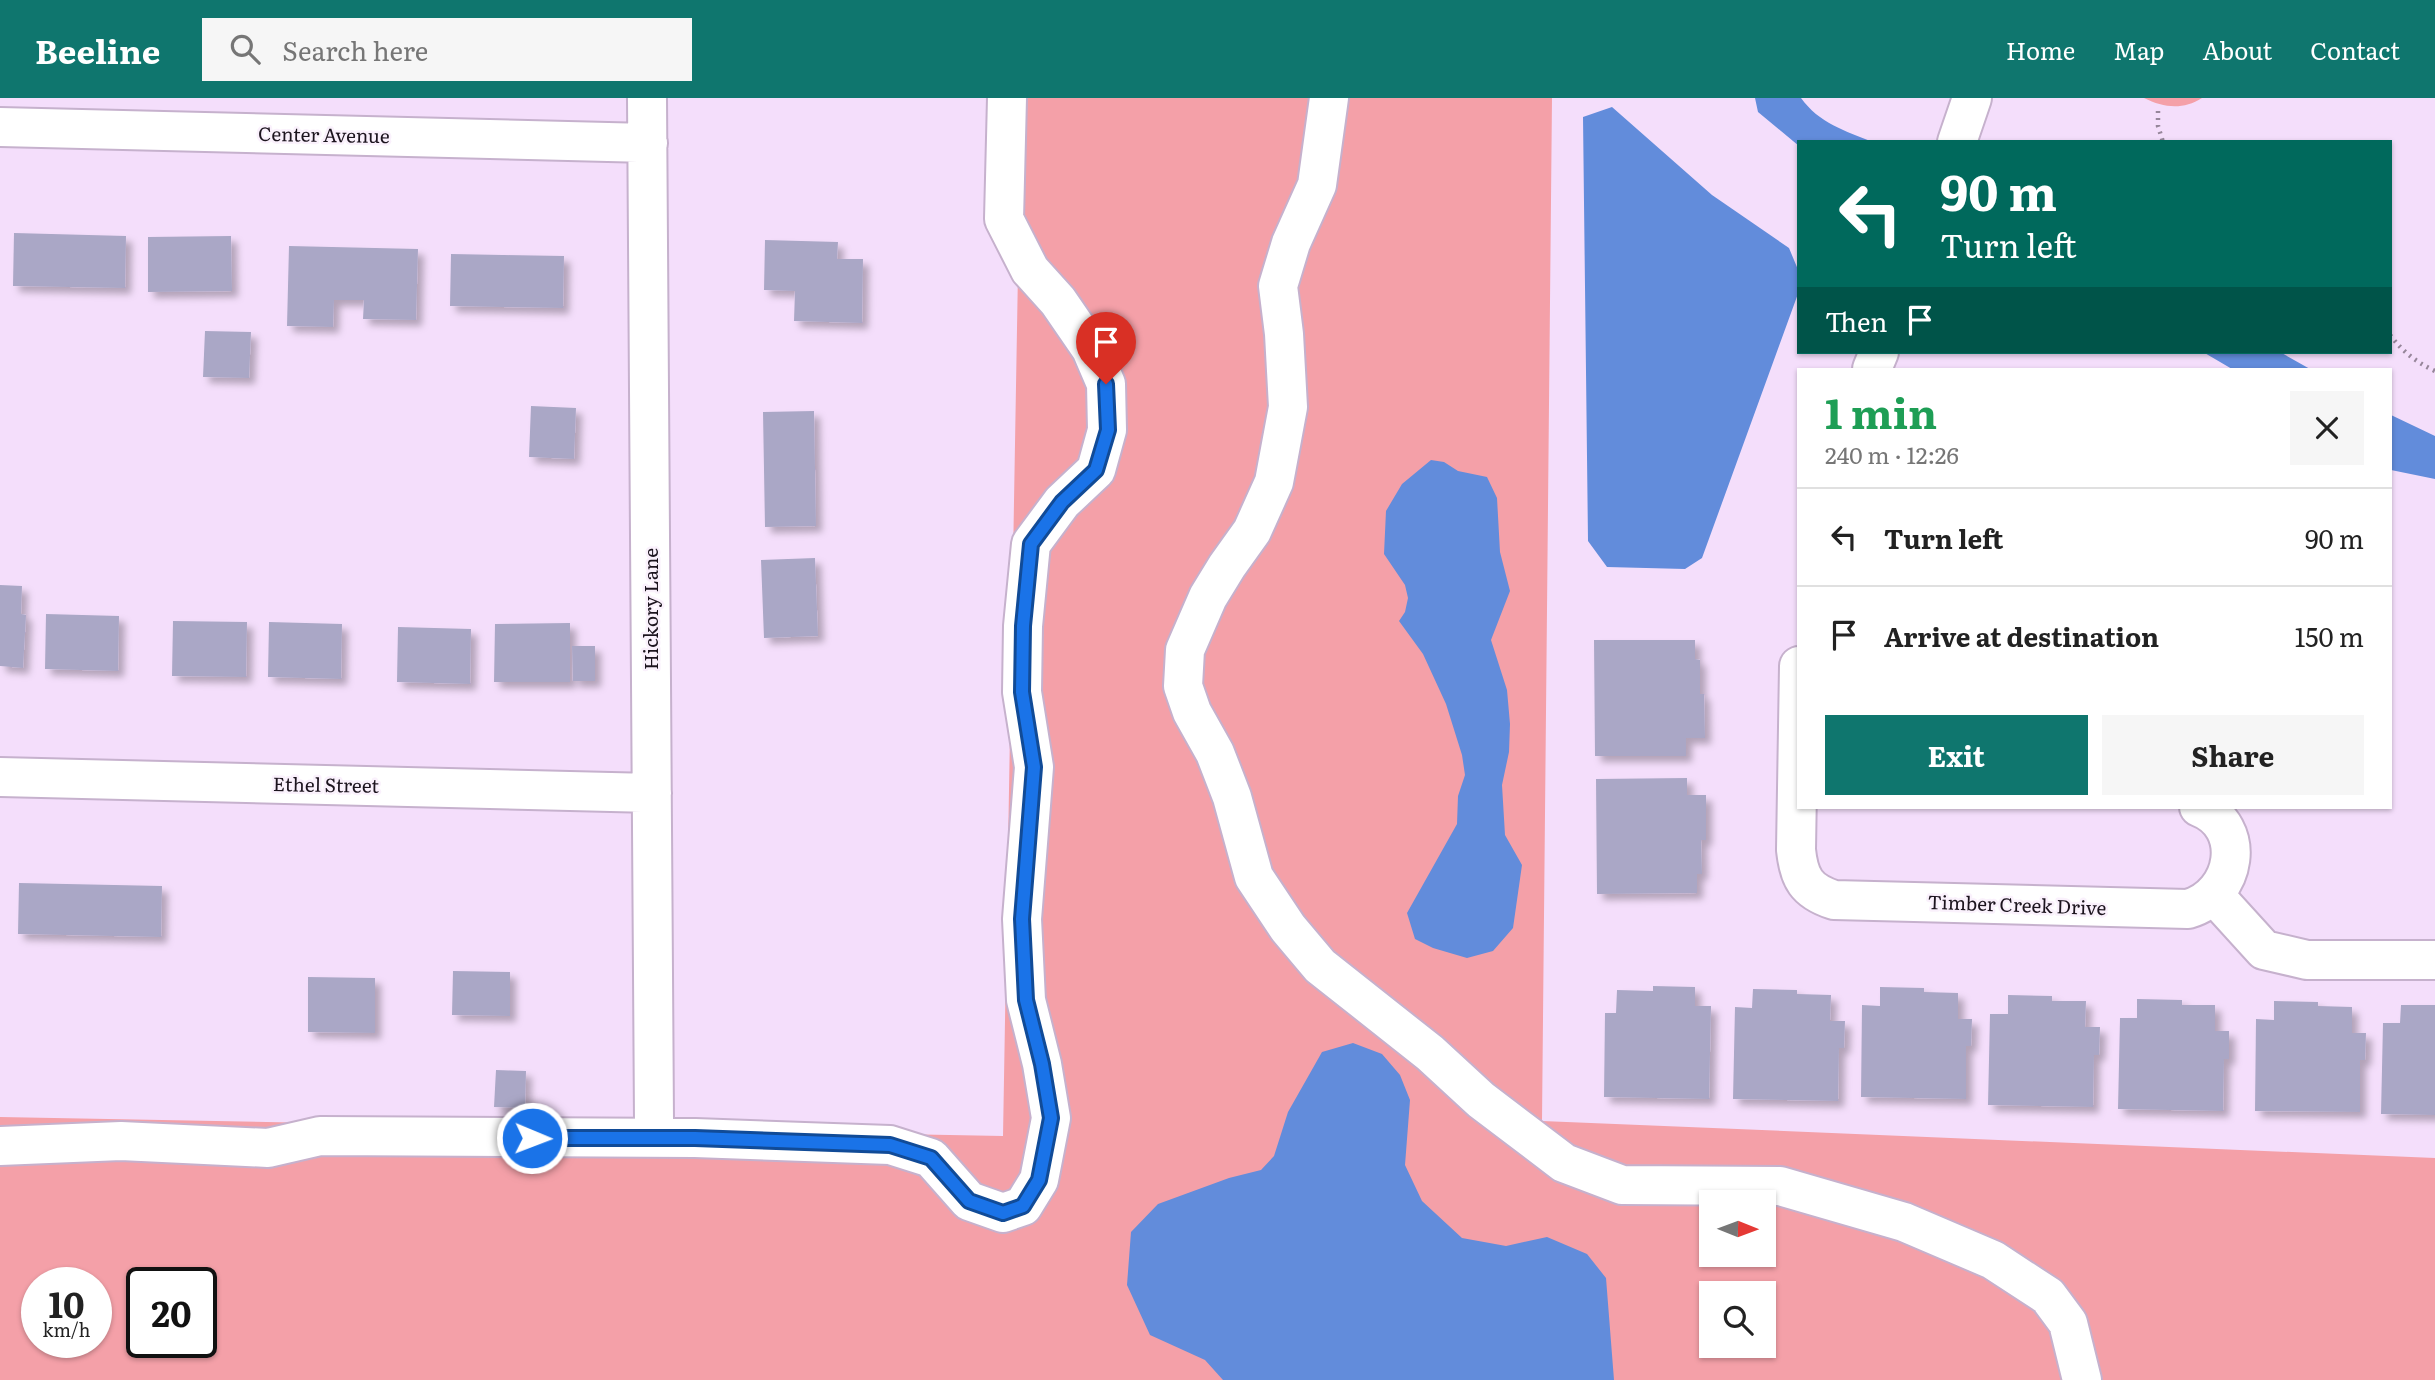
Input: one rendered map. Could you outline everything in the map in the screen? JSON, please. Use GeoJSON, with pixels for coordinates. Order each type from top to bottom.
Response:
{"type":"FeatureCollection","features":[{"type":"Feature","properties":{"kind":"street","name":"Hickory Lane"},"geometry":{"type":"LineString","coordinates":[[648,98],[654,1120]]}},
{"type":"Feature","properties":{"kind":"street"},"geometry":{"type":"LineString","coordinates":[[0,1146],[121,1141],[268,1148],[320,1136],[695,1138],[890,1145],[931,1158],[969,1201],[1003,1213],[1023,1206],[1039,1180],[1051,1118],[1042,1064],[1026,1000],[1022,919],[1034,767],[1022,692],[1023,626],[1031,544],[1062,502],[1096,470],[1108,430],[1106,384],[1091,349],[1058,301],[1030,270],[1004,219],[1007,98]]}},
{"type":"Feature","properties":{"kind":"street"},"geometry":{"type":"LineString","coordinates":[[1329,98],[1317,185],[1291,243],[1278,286],[1288,407],[1274,482],[1252,531],[1208,597],[1185,650],[1183,686],[1192,712],[1215,753],[1232,797],[1254,877],[1289,928],[1320,966],[1430,1053],[1481,1100],[1564,1163],[1622,1185],[1780,1186],[1904,1222],[1993,1260],[2048,1296],[2068,1323],[2082,1380]]}},
{"type":"Feature","properties":{"kind":"street"},"geometry":{"type":"LineString","coordinates":[[1958,140],[1972,98]]}},
{"type":"Feature","properties":{"kind":"street","name":"Center Avenue"},"geometry":{"type":"LineString","coordinates":[[0,127],[648,143]]}},
{"type":"Feature","properties":{"kind":"street","name":"Ethel Street"},"geometry":{"type":"LineString","coordinates":[[0,776],[652,793]]}},
{"type":"Feature","properties":{"kind":"street","name":"Timber Creek Drive"},"geometry":{"type":"LineString","coordinates":[[1797,809],[1798,870],[1808,886],[1821,896],[1834,901],[2170,909],[2199,906],[2214,895]]}},
{"type":"Feature","properties":{"kind":"street"},"geometry":{"type":"LineString","coordinates":[[2204,809],[2222,825],[2230,843],[2230,871],[2214,895],[2264,950],[2307,960],[2435,960]]}},
{"type":"Feature","properties":{"kind":"path"},"geometry":{"type":"LineString","coordinates":[[2158,111],[2158,126],[2162,140]]}},
{"type":"Feature","properties":{"kind":"path"},"geometry":{"type":"LineString","coordinates":[[2392,338],[2402,350],[2420,364],[2435,371]]}},
{"type":"Feature","properties":{"kind":"shaded area"},"geometry":{"type":"Polygon","coordinates":[[[1021,98],[1552,98],[1542,1121],[2435,1158],[2435,1380],[0,1380],[0,1117],[1003,1136],[1021,98]]]}},
{"type":"Feature","properties":{"kind":"shaded area"},"geometry":{"type":"Polygon","coordinates":[[[2144,98],[2202,98],[2181,106],[2173,106],[2144,98]]]}},
{"type":"Feature","properties":{"kind":"water"},"geometry":{"type":"Polygon","coordinates":[[[1755,98],[1801,98],[1824,120],[1868,140],[1797,140],[1797,144],[1758,112],[1755,98]]]}},
{"type":"Feature","properties":{"kind":"water"},"geometry":{"type":"Polygon","coordinates":[[[1612,107],[1712,195],[1789,248],[1797,267],[1797,297],[1702,558],[1685,569],[1607,567],[1588,541],[1583,117],[1612,107]]]}},
{"type":"Feature","properties":{"kind":"water"},"geometry":{"type":"Polygon","coordinates":[[[2206,354],[2284,354],[2308,368],[2230,368],[2206,354]]]}},
{"type":"Feature","properties":{"kind":"water"},"geometry":{"type":"Polygon","coordinates":[[[2392,415],[2435,436],[2435,479],[2392,470],[2392,415]]]}},
{"type":"Feature","properties":{"kind":"water"},"geometry":{"type":"Polygon","coordinates":[[[1431,460],[1444,462],[1458,471],[1487,477],[1497,498],[1500,552],[1510,591],[1491,640],[1507,690],[1510,724],[1509,752],[1502,785],[1505,835],[1522,865],[1513,928],[1493,951],[1467,958],[1433,948],[1415,939],[1407,913],[1457,824],[1458,796],[1465,775],[1462,755],[1446,704],[1423,654],[1399,621],[1405,612],[1408,598],[1405,585],[1384,554],[1386,511],[1402,484],[1431,460]]]}},
{"type":"Feature","properties":{"kind":"water"},"geometry":{"type":"Polygon","coordinates":[[[1353,1043],[1382,1054],[1400,1075],[1410,1100],[1405,1165],[1422,1201],[1462,1238],[1506,1246],[1547,1237],[1587,1254],[1606,1278],[1614,1380],[1223,1380],[1205,1360],[1150,1335],[1127,1285],[1131,1232],[1158,1204],[1229,1178],[1261,1170],[1274,1156],[1288,1112],[1322,1052],[1353,1043]]]}},
{"type":"Feature","properties":{"kind":"building"},"geometry":{"type":"Polygon","coordinates":[[[14,233],[126,236],[125,288],[13,286],[14,233]]]}},
{"type":"Feature","properties":{"kind":"building"},"geometry":{"type":"Polygon","coordinates":[[[231,236],[232,291],[148,292],[148,237],[231,236]]]}},
{"type":"Feature","properties":{"kind":"building"},"geometry":{"type":"Polygon","coordinates":[[[765,240],[838,242],[837,259],[863,259],[862,323],[794,321],[795,291],[764,290],[765,240]]]}},
{"type":"Feature","properties":{"kind":"building"},"geometry":{"type":"Polygon","coordinates":[[[289,246],[418,249],[416,320],[363,319],[364,300],[334,300],[333,327],[287,326],[289,246]]]}},
{"type":"Feature","properties":{"kind":"building"},"geometry":{"type":"Polygon","coordinates":[[[451,254],[564,256],[563,308],[450,306],[451,254]]]}},
{"type":"Feature","properties":{"kind":"building"},"geometry":{"type":"Polygon","coordinates":[[[205,331],[251,332],[249,378],[203,377],[205,331]]]}},
{"type":"Feature","properties":{"kind":"building"},"geometry":{"type":"Polygon","coordinates":[[[531,406],[576,408],[574,459],[529,457],[531,406]]]}},
{"type":"Feature","properties":{"kind":"building"},"geometry":{"type":"Polygon","coordinates":[[[814,411],[816,526],[765,527],[763,412],[814,411]]]}},
{"type":"Feature","properties":{"kind":"building"},"geometry":{"type":"Polygon","coordinates":[[[815,558],[818,636],[764,638],[761,560],[815,558]]]}},
{"type":"Feature","properties":{"kind":"building"},"geometry":{"type":"Polygon","coordinates":[[[0,585],[22,586],[21,614],[26,615],[23,668],[0,666],[0,585]]]}},
{"type":"Feature","properties":{"kind":"building"},"geometry":{"type":"Polygon","coordinates":[[[46,614],[119,616],[118,671],[45,669],[46,614]]]}},
{"type":"Feature","properties":{"kind":"building"},"geometry":{"type":"Polygon","coordinates":[[[173,621],[247,622],[246,677],[172,676],[173,621]]]}},
{"type":"Feature","properties":{"kind":"building"},"geometry":{"type":"Polygon","coordinates":[[[269,622],[342,624],[341,679],[268,677],[269,622]]]}},
{"type":"Feature","properties":{"kind":"building"},"geometry":{"type":"Polygon","coordinates":[[[570,623],[570,682],[494,682],[495,624],[570,623]]]}},
{"type":"Feature","properties":{"kind":"building"},"geometry":{"type":"Polygon","coordinates":[[[398,627],[471,629],[470,684],[397,682],[398,627]]]}},
{"type":"Feature","properties":{"kind":"building"},"geometry":{"type":"Polygon","coordinates":[[[1594,640],[1695,640],[1695,659],[1700,660],[1700,694],[1704,694],[1705,738],[1686,738],[1686,756],[1595,756],[1594,640]]]}},
{"type":"Feature","properties":{"kind":"building"},"geometry":{"type":"Polygon","coordinates":[[[572,646],[595,646],[595,681],[573,681],[572,646]]]}},
{"type":"Feature","properties":{"kind":"building"},"geometry":{"type":"Polygon","coordinates":[[[1687,778],[1687,795],[1706,795],[1706,840],[1701,840],[1702,874],[1697,874],[1697,893],[1597,894],[1596,779],[1687,778]]]}},
{"type":"Feature","properties":{"kind":"building"},"geometry":{"type":"Polygon","coordinates":[[[19,883],[162,886],[161,937],[18,934],[19,883]]]}},
{"type":"Feature","properties":{"kind":"building"},"geometry":{"type":"Polygon","coordinates":[[[453,971],[510,972],[510,1016],[452,1015],[453,971]]]}},
{"type":"Feature","properties":{"kind":"building"},"geometry":{"type":"Polygon","coordinates":[[[308,977],[375,978],[375,1033],[308,1032],[308,977]]]}},
{"type":"Feature","properties":{"kind":"building"},"geometry":{"type":"Polygon","coordinates":[[[1653,986],[1695,987],[1695,1006],[1711,1006],[1709,1099],[1604,1097],[1605,1013],[1616,1013],[1617,990],[1653,991],[1653,986]]]}},
{"type":"Feature","properties":{"kind":"building"},"geometry":{"type":"Polygon","coordinates":[[[1880,987],[1924,988],[1924,992],[1958,993],[1958,1019],[1972,1019],[1971,1046],[1966,1046],[1966,1099],[1861,1097],[1862,1005],[1880,1006],[1880,987]]]}},
{"type":"Feature","properties":{"kind":"building"},"geometry":{"type":"Polygon","coordinates":[[[1753,989],[1797,990],[1797,994],[1831,995],[1830,1021],[1845,1021],[1844,1048],[1839,1048],[1838,1101],[1733,1099],[1735,1007],[1752,1008],[1753,989]]]}},
{"type":"Feature","properties":{"kind":"building"},"geometry":{"type":"Polygon","coordinates":[[[2008,995],[2052,996],[2052,1001],[2086,1001],[2085,1027],[2100,1027],[2099,1055],[2094,1055],[2093,1107],[1988,1105],[1990,1014],[2008,1014],[2008,995]]]}},
{"type":"Feature","properties":{"kind":"building"},"geometry":{"type":"Polygon","coordinates":[[[2137,999],[2182,1000],[2182,1005],[2215,1005],[2215,1031],[2229,1031],[2229,1059],[2224,1059],[2223,1111],[2118,1109],[2120,1018],[2137,1018],[2137,999]]]}},
{"type":"Feature","properties":{"kind":"building"},"geometry":{"type":"Polygon","coordinates":[[[2274,1001],[2318,1002],[2318,1006],[2352,1007],[2352,1033],[2366,1033],[2365,1060],[2360,1060],[2360,1112],[2255,1111],[2256,1019],[2274,1020],[2274,1001]]]}},
{"type":"Feature","properties":{"kind":"building"},"geometry":{"type":"Polygon","coordinates":[[[2401,1005],[2435,1005],[2435,1115],[2381,1114],[2383,1023],[2400,1023],[2401,1005]]]}},
{"type":"Feature","properties":{"kind":"building"},"geometry":{"type":"Polygon","coordinates":[[[496,1070],[526,1071],[525,1108],[494,1107],[496,1070]]]}},
{"type":"Feature","properties":{"kind":"route"},"geometry":{"type":"LineString","coordinates":[[532,1138],[695,1138],[890,1145],[931,1158],[969,1201],[1003,1213],[1023,1206],[1039,1180],[1051,1118],[1042,1064],[1026,1000],[1022,919],[1034,767],[1022,692],[1023,626],[1031,544],[1062,502],[1096,470],[1108,430],[1106,384]]}}]}
